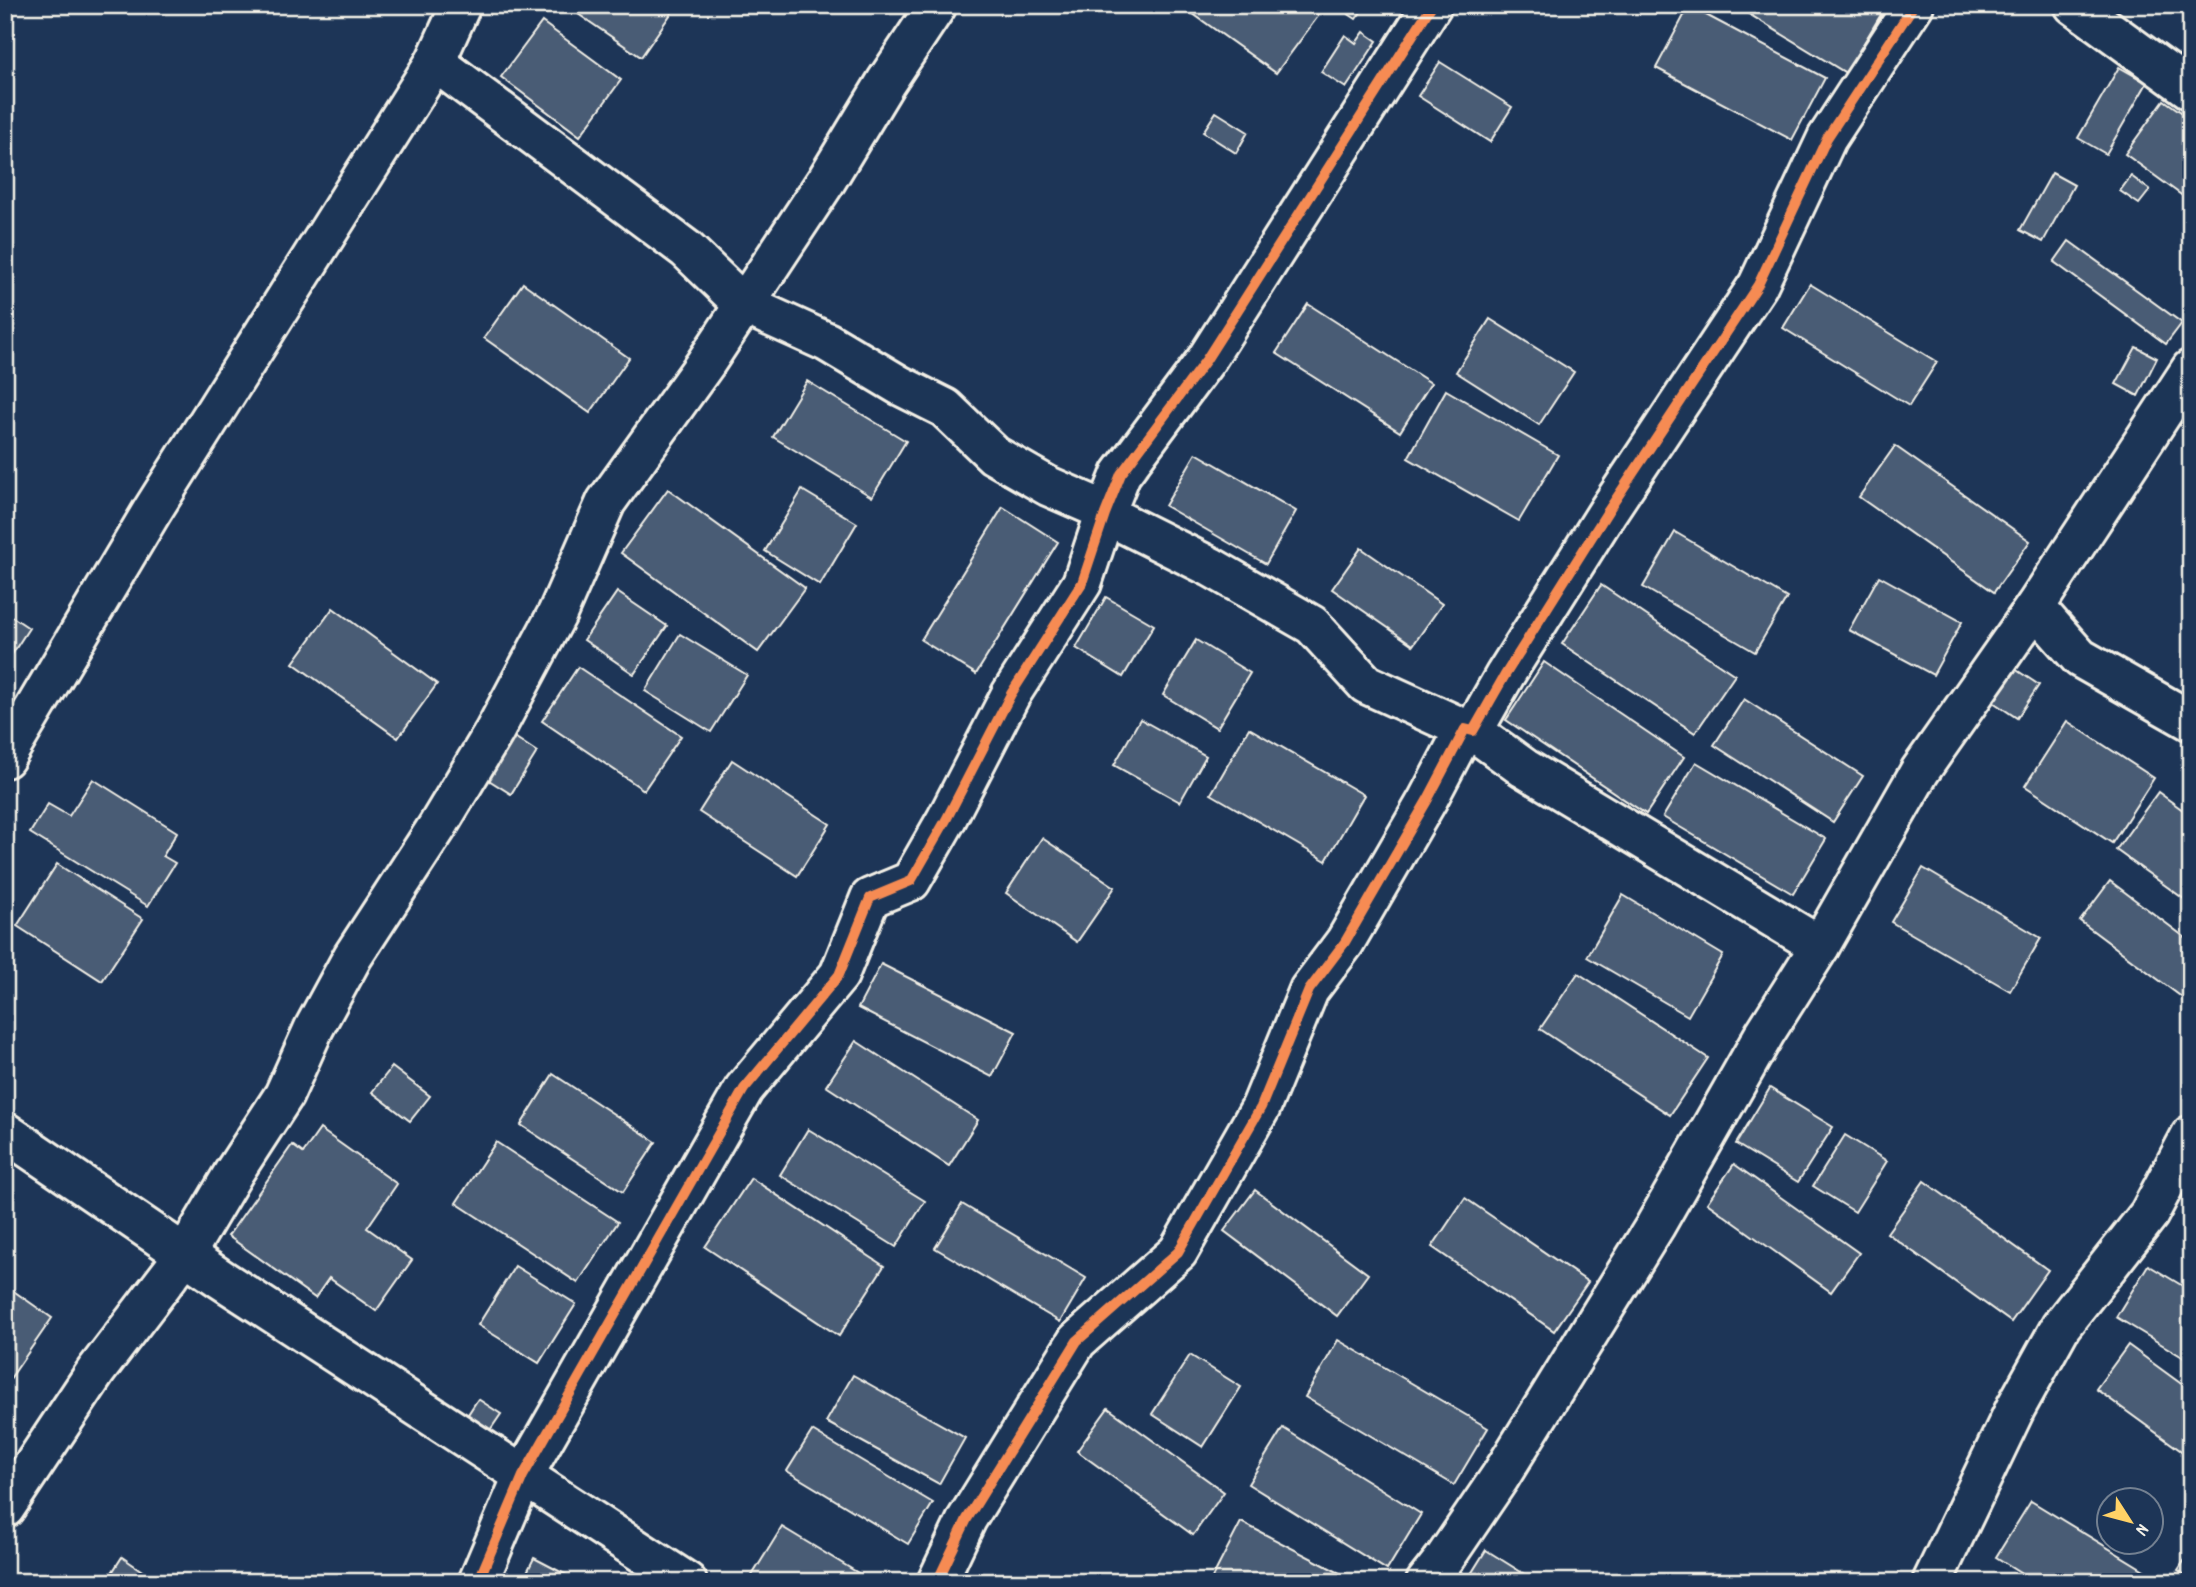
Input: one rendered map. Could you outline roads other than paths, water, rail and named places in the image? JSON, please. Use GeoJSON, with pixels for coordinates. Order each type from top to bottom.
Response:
{"type":"FeatureCollection","features":[{"type":"Feature","properties":{"kind":"street"},"geometry":{"type":"LineString","coordinates":[[5,758],[152,511],[435,62],[461,5]]}},
{"type":"Feature","properties":{"kind":"street"},"geometry":{"type":"LineString","coordinates":[[5,1508],[96,1371],[186,1253],[284,1095],[314,1028],[353,956],[437,827],[494,732],[557,614],[606,502],[705,364],[826,181],[937,5]]}},
{"type":"Feature","properties":{"kind":"street"},"geometry":{"type":"LineString","coordinates":[[478,1582],[523,1476],[744,1089],[839,975],[870,898],[911,881],[1012,694],[1082,583],[1121,474],[1206,360],[1432,5]]}},
{"type":"Feature","properties":{"kind":"street"},"geometry":{"type":"LineString","coordinates":[[937,1582],[967,1518],[1077,1341],[1178,1252],[1261,1107],[1309,990],[1345,942],[1469,730],[1608,511],[1758,285],[1827,138],[1914,5]]}},
{"type":"Feature","properties":{"kind":"street"},"geometry":{"type":"LineString","coordinates":[[2074,5],[2191,90]]}},
{"type":"Feature","properties":{"kind":"street"},"geometry":{"type":"LineString","coordinates":[[435,62],[686,249],[743,304],[827,342],[898,385],[945,408],[994,455],[1048,486],[1094,506],[1211,567],[1312,625],[1366,684],[1469,730],[1524,768],[1821,946]]}},
{"type":"Feature","properties":{"kind":"street"},"geometry":{"type":"LineString","coordinates":[[1426,1582],[1446,1558],[1500,1477],[1655,1226],[1765,1032],[1821,946],[1920,771],[2035,607],[2191,369]]}},
{"type":"Feature","properties":{"kind":"street"},"geometry":{"type":"LineString","coordinates":[[2035,607],[2080,658],[2191,721]]}},
{"type":"Feature","properties":{"kind":"street"},"geometry":{"type":"LineString","coordinates":[[5,1132],[221,1279],[687,1582]]}},
{"type":"Feature","properties":{"kind":"street"},"geometry":{"type":"LineString","coordinates":[[1932,1582],[2016,1407],[2061,1326],[2149,1214],[2191,1135]]}}]}
